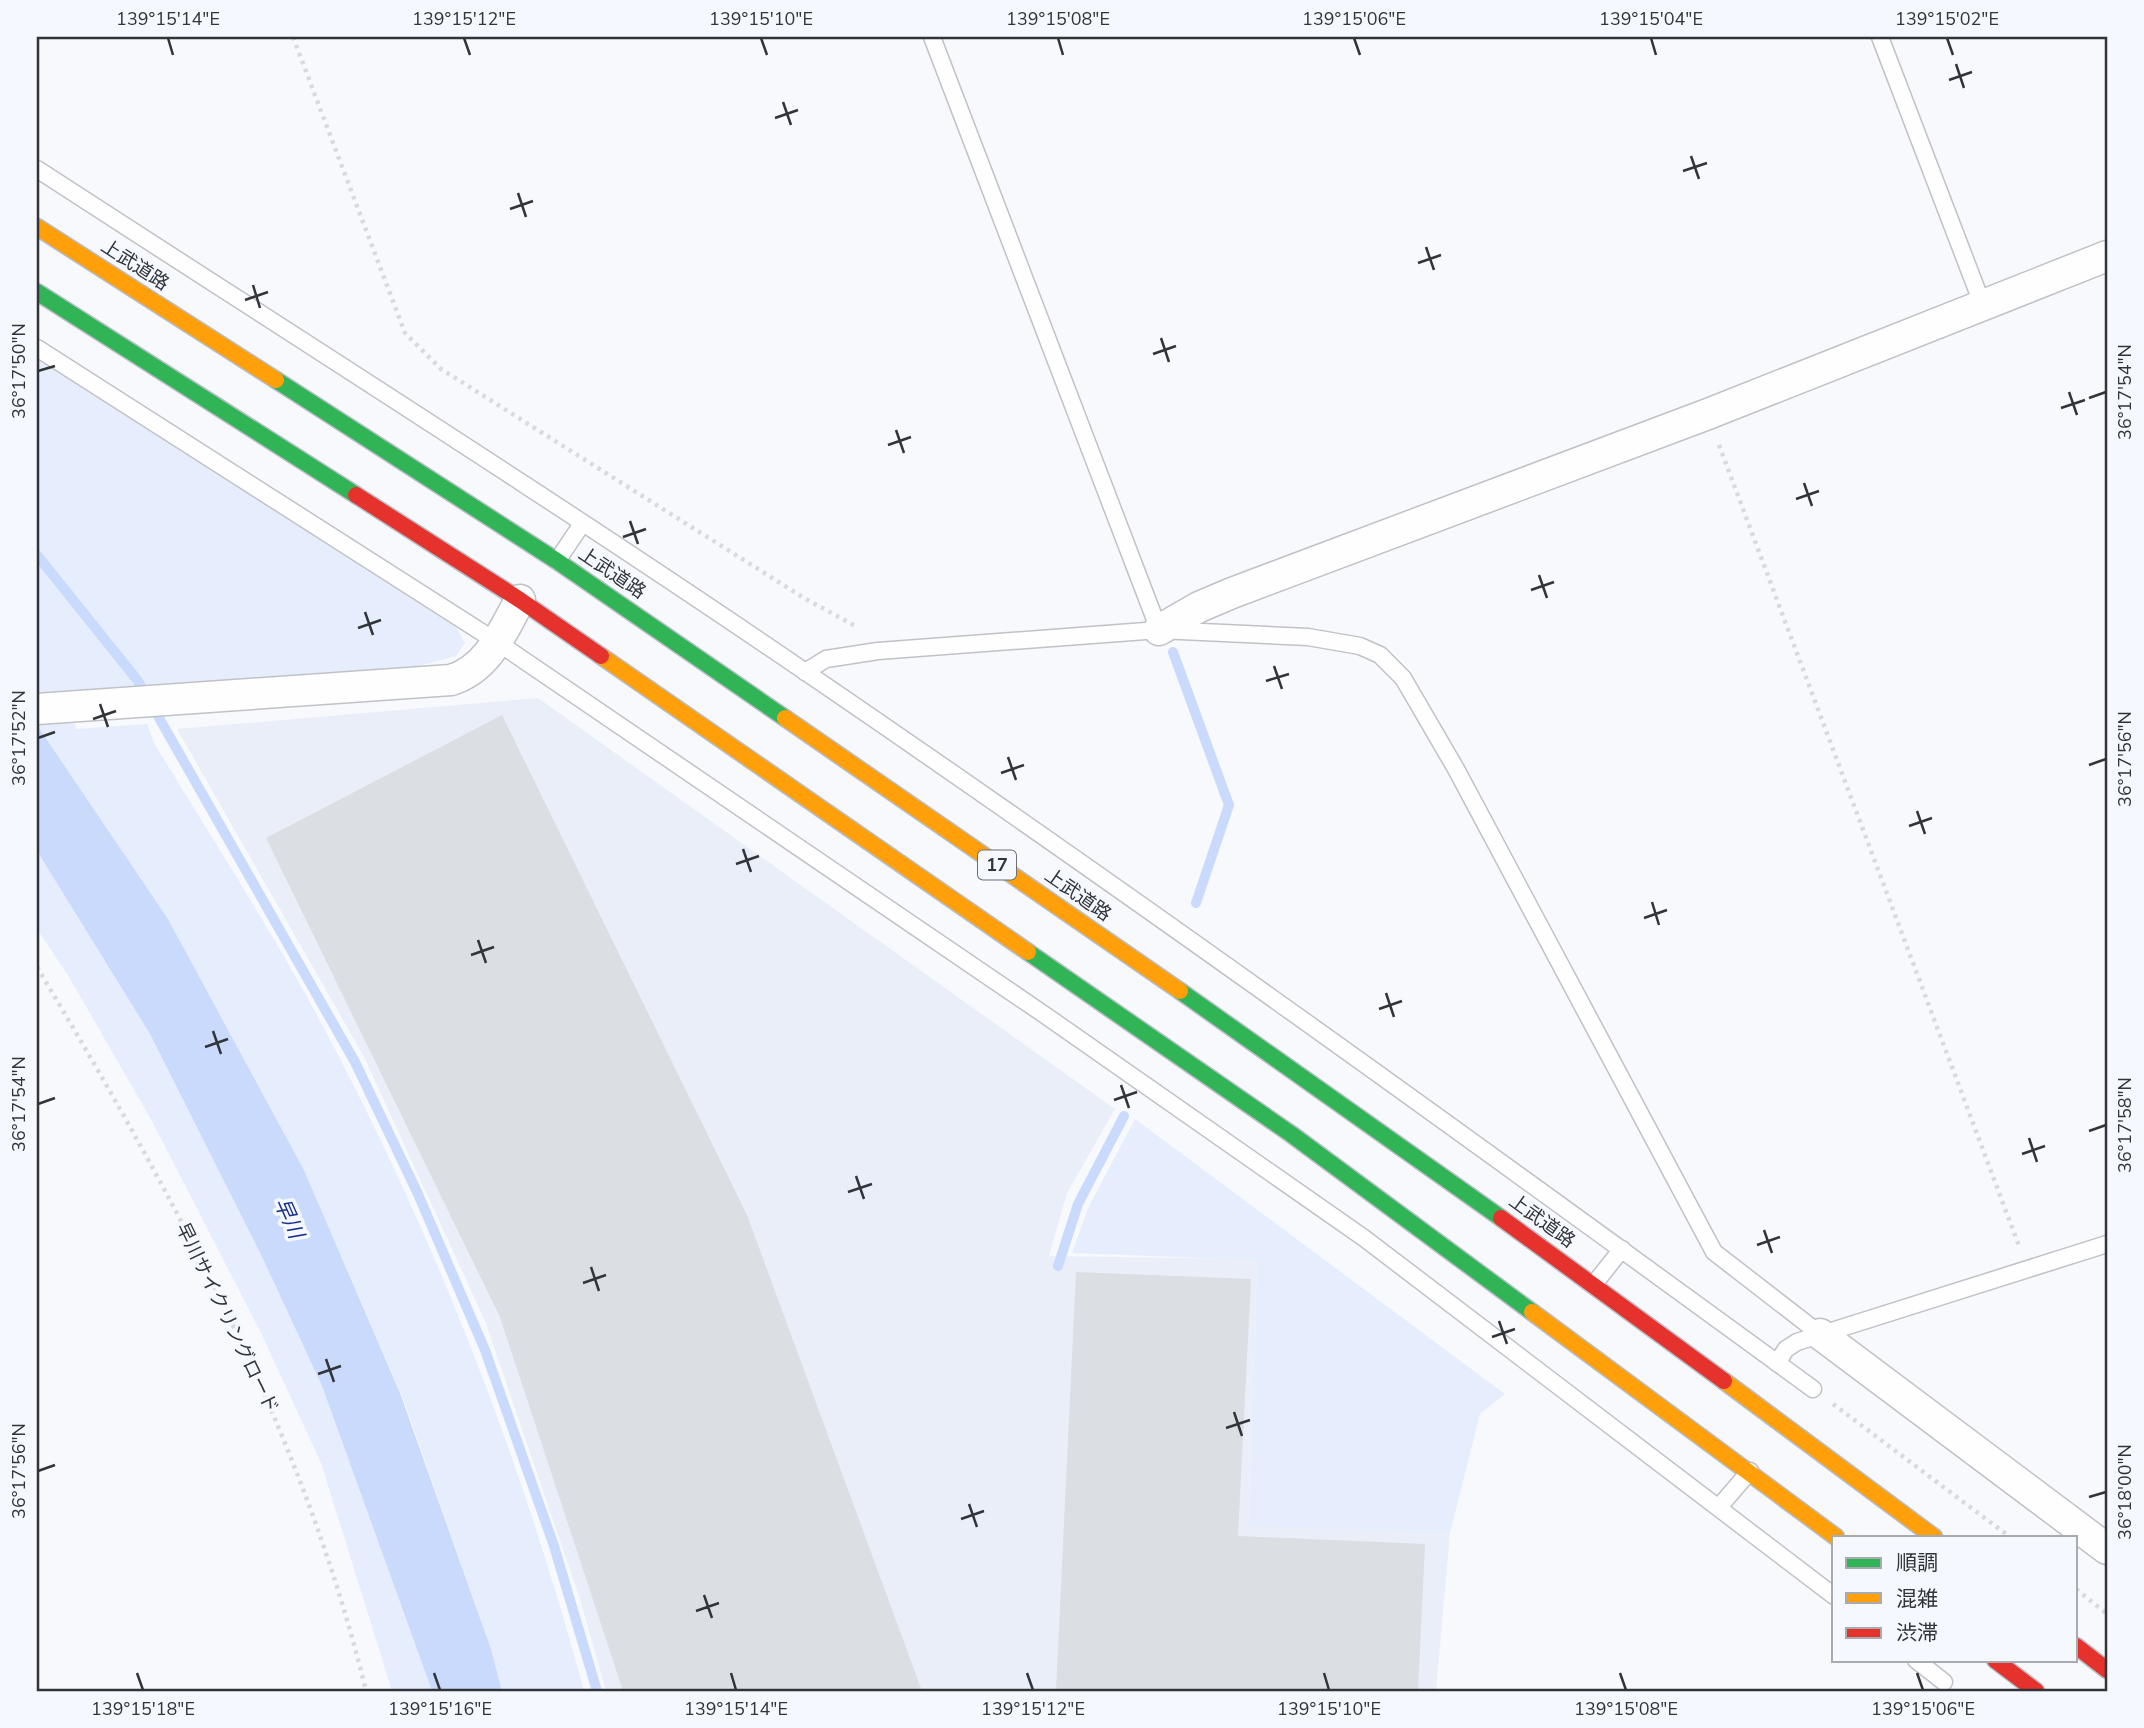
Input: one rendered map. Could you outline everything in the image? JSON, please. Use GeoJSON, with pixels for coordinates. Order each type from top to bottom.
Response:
{"type":"FeatureCollection","features":[{"type":"Feature","properties":{"kind":"highway","name":"上武道路"},"geometry":{"type":"LineString","coordinates":[[37,227],[557,561],[1311,1082],[1594,1284],[1933,1536]]}},
{"type":"Feature","properties":{"kind":"highway"},"geometry":{"type":"LineString","coordinates":[[37,292],[520,600],[1291,1134],[1835,1536]]}},
{"type":"Feature","properties":{"kind":"highway"},"geometry":{"type":"LineString","coordinates":[[2078,1648],[2107,1670]]}},
{"type":"Feature","properties":{"kind":"highway"},"geometry":{"type":"LineString","coordinates":[[1998,1662],[2036,1691]]}},
{"type":"Feature","properties":{"kind":"street"},"geometry":{"type":"LineString","coordinates":[[1159,630],[1232,593],[1708,414],[2107,256]]}},
{"type":"Feature","properties":{"kind":"street"},"geometry":{"type":"LineString","coordinates":[[37,709],[451,680],[466,676],[478,667],[520,600]]}},
{"type":"Feature","properties":{"kind":"street"},"geometry":{"type":"LineString","coordinates":[[1820,1334],[2107,1549]]}},
{"type":"Feature","properties":{"kind":"lane"},"geometry":{"type":"LineString","coordinates":[[932,37],[1159,630]]}},
{"type":"Feature","properties":{"kind":"lane"},"geometry":{"type":"LineString","coordinates":[[1880,37],[1983,306]]}},
{"type":"Feature","properties":{"kind":"lane"},"geometry":{"type":"LineString","coordinates":[[37,169],[805,672],[1163,920],[1813,1389]]}},
{"type":"Feature","properties":{"kind":"lane"},"geometry":{"type":"LineString","coordinates":[[37,348],[496,642],[1039,1011],[1364,1238],[1832,1594]]}},
{"type":"Feature","properties":{"kind":"lane"},"geometry":{"type":"LineString","coordinates":[[557,561],[582,524]]}},
{"type":"Feature","properties":{"kind":"lane"},"geometry":{"type":"LineString","coordinates":[[805,672],[826,659],[878,651],[1159,630],[1269,634],[1345,642],[1380,655],[1403,678],[1456,769],[1714,1252],[1820,1334]]}},
{"type":"Feature","properties":{"kind":"lane"},"geometry":{"type":"LineString","coordinates":[[1777,1363],[1786,1349],[1820,1334],[2107,1244]]}},
{"type":"Feature","properties":{"kind":"lane"},"geometry":{"type":"LineString","coordinates":[[1594,1284],[1622,1249]]}},
{"type":"Feature","properties":{"kind":"lane"},"geometry":{"type":"LineString","coordinates":[[1719,1507],[1749,1471]]}},
{"type":"Feature","properties":{"kind":"lane"},"geometry":{"type":"LineString","coordinates":[[1919,1662],[1944,1682]]}},
{"type":"Feature","properties":{"kind":"path"},"geometry":{"type":"LineString","coordinates":[[293,37],[405,333],[441,369],[804,598],[865,631],[878,651]]}},
{"type":"Feature","properties":{"kind":"path"},"geometry":{"type":"LineString","coordinates":[[1708,414],[2028,1268]]}},
{"type":"Feature","properties":{"kind":"path","name":"早川サイクリングロード"},"geometry":{"type":"LineString","coordinates":[[37,967],[155,1170],[262,1390],[298,1471],[354,1642],[366,1691]]}},
{"type":"Feature","properties":{"kind":"path"},"geometry":{"type":"LineString","coordinates":[[1813,1389],[2009,1536]]}},
{"type":"Feature","properties":{"kind":"path"},"geometry":{"type":"LineString","coordinates":[[2078,1591],[2107,1614]]}},
{"type":"Feature","properties":{"kind":"shaded area"},"geometry":{"type":"Polygon","coordinates":[[[37,359],[456,627],[465,643],[456,656],[419,666],[67,691],[76,729],[147,724],[154,743],[273,938],[339,1057],[413,1210],[479,1368],[536,1528],[584,1691],[502,1691],[491,1649],[404,1401],[304,1170],[168,919],[37,725],[37,359]]]}},
{"type":"Feature","properties":{"kind":"shaded area"},"geometry":{"type":"Polygon","coordinates":[[[538,698],[1115,1109],[1067,1193],[1049,1256],[1257,1259],[1248,1525],[1450,1533],[1436,1691],[606,1691],[579,1596],[485,1321],[363,1055],[177,729],[538,698]]]}},
{"type":"Feature","properties":{"kind":"shaded area"},"geometry":{"type":"Polygon","coordinates":[[[37,851],[150,1034],[263,1259],[322,1386],[432,1691],[392,1691],[321,1463],[261,1333],[153,1123],[69,977],[37,929],[37,851]]]}},
{"type":"Feature","properties":{"kind":"shaded area"},"geometry":{"type":"Polygon","coordinates":[[[1135,1119],[1505,1394],[1480,1414],[1450,1533],[1248,1526],[1257,1260],[1072,1253],[1088,1208],[1135,1119]]]}},
{"type":"Feature","properties":{"kind":"water","name":"早川"},"geometry":{"type":"Polygon","coordinates":[[[37,725],[168,919],[304,1170],[400,1393],[491,1649],[502,1691],[432,1691],[322,1386],[263,1259],[150,1034],[37,851],[37,725]]]}},
{"type":"Feature","properties":{"kind":"building"},"geometry":{"type":"Polygon","coordinates":[[[502,715],[747,1215],[922,1691],[623,1691],[500,1317],[266,838],[502,715]]]}},
{"type":"Feature","properties":{"kind":"building"},"geometry":{"type":"Polygon","coordinates":[[[1076,1272],[1251,1279],[1238,1536],[1425,1544],[1418,1691],[1056,1691],[1076,1272]]]}},
{"type":"Feature","properties":{"kind":"waterway"},"geometry":{"type":"LineString","coordinates":[[37,555],[138,681],[355,1062],[418,1194],[485,1350],[554,1546],[597,1691]]}},
{"type":"Feature","properties":{"kind":"waterway"},"geometry":{"type":"LineString","coordinates":[[1173,652],[1229,805],[1196,903]]}},
{"type":"Feature","properties":{"kind":"waterway"},"geometry":{"type":"LineString","coordinates":[[1058,1266],[1078,1204],[1124,1116]]}},
{"type":"Feature","properties":{"kind":"traffic: fast"},"geometry":{"type":"LineString","coordinates":[[37,292],[356,495]]}},
{"type":"Feature","properties":{"kind":"traffic: fast"},"geometry":{"type":"LineString","coordinates":[[276,380],[557,561],[785,718]]}},
{"type":"Feature","properties":{"kind":"traffic: fast"},"geometry":{"type":"LineString","coordinates":[[1028,952],[1291,1134],[1532,1312]]}},
{"type":"Feature","properties":{"kind":"traffic: fast"},"geometry":{"type":"LineString","coordinates":[[1180,991],[1501,1218]]}},
{"type":"Feature","properties":{"kind":"traffic: slow"},"geometry":{"type":"LineString","coordinates":[[37,227],[276,380]]}},
{"type":"Feature","properties":{"kind":"traffic: slow"},"geometry":{"type":"LineString","coordinates":[[601,656],[1028,952]]}},
{"type":"Feature","properties":{"kind":"traffic: slow"},"geometry":{"type":"LineString","coordinates":[[785,718],[1180,991]]}},
{"type":"Feature","properties":{"kind":"traffic: slow"},"geometry":{"type":"LineString","coordinates":[[1532,1312],[1835,1536]]}},
{"type":"Feature","properties":{"kind":"traffic: slow"},"geometry":{"type":"LineString","coordinates":[[1724,1381],[1933,1536]]}},
{"type":"Feature","properties":{"kind":"traffic: jam"},"geometry":{"type":"LineString","coordinates":[[356,495],[520,600],[601,656]]}},
{"type":"Feature","properties":{"kind":"traffic: jam"},"geometry":{"type":"LineString","coordinates":[[1501,1218],[1724,1381]]}},
{"type":"Feature","properties":{"kind":"traffic: jam"},"geometry":{"type":"LineString","coordinates":[[2078,1648],[2107,1670]]}},
{"type":"Feature","properties":{"kind":"traffic: jam"},"geometry":{"type":"LineString","coordinates":[[1998,1662],[2036,1691]]}}]}
